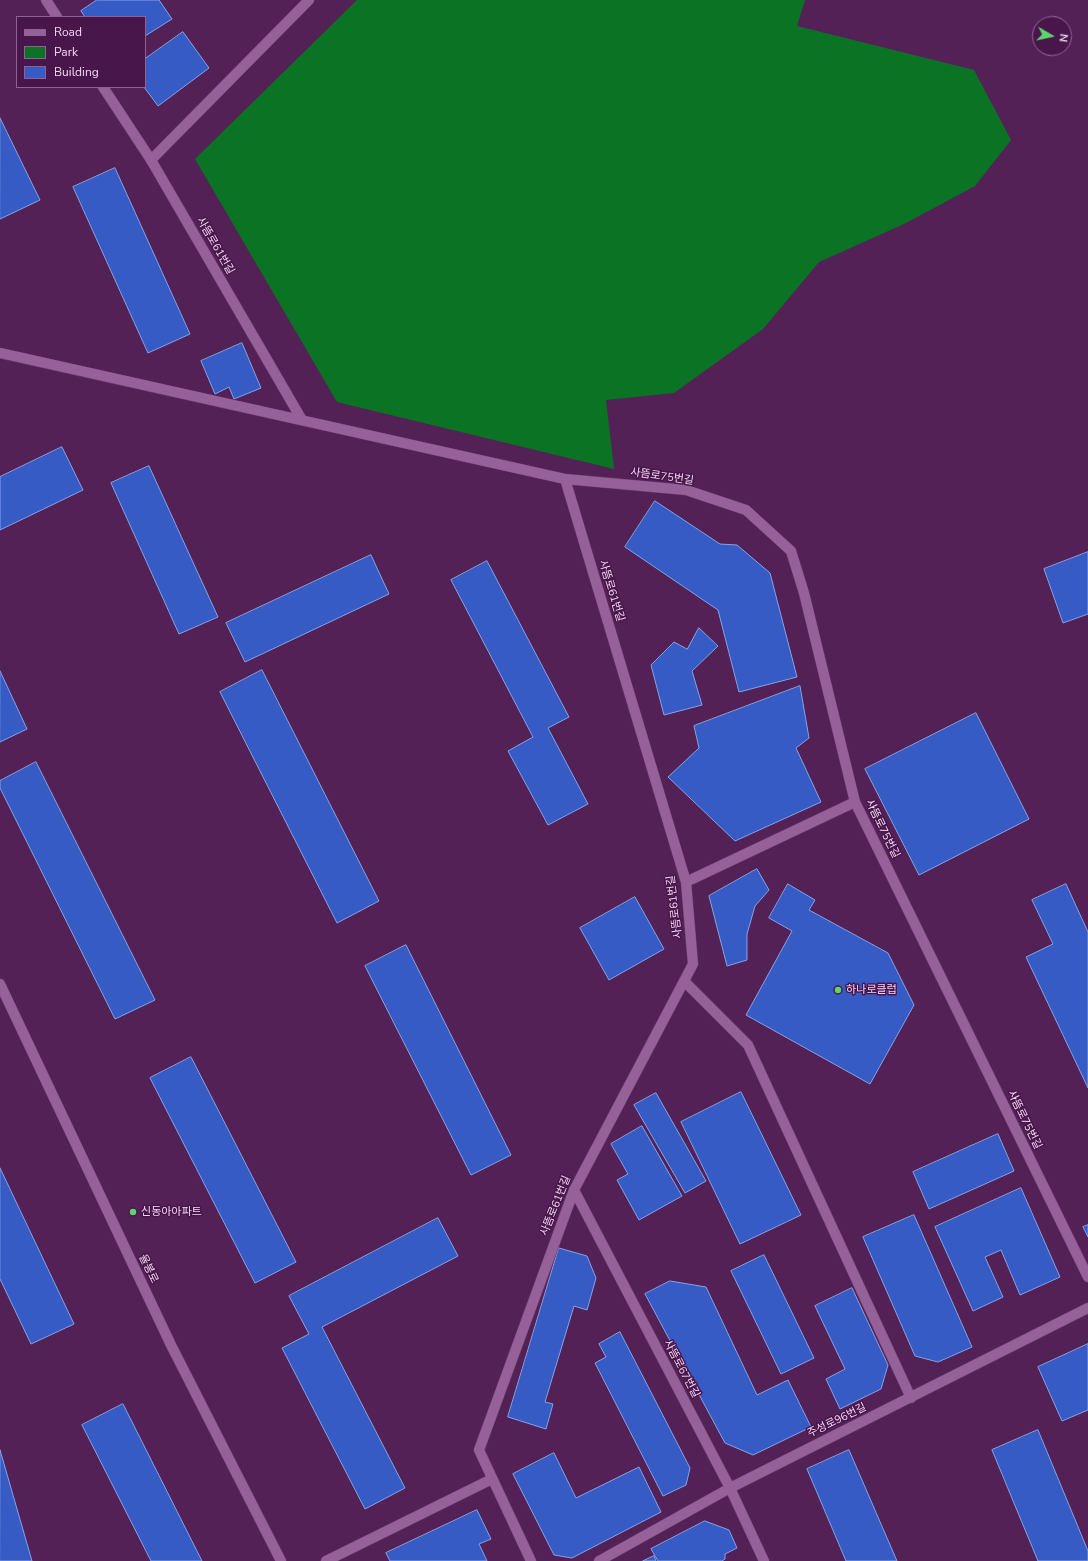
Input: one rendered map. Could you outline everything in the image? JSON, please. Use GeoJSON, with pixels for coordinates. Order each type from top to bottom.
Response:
{"type":"FeatureCollection","features":[{"type":"Feature","properties":{"kind":"street"},"geometry":{"type":"LineString","coordinates":[[46,0],[56,16]]}},
{"type":"Feature","properties":{"kind":"street"},"geometry":{"type":"LineString","coordinates":[[151,160],[309,0]]}},
{"type":"Feature","properties":{"kind":"street","name":"사뜸로61번길"},"geometry":{"type":"LineString","coordinates":[[104,88],[151,160],[302,420]]}},
{"type":"Feature","properties":{"kind":"street"},"geometry":{"type":"LineString","coordinates":[[0,353],[565,478]]}},
{"type":"Feature","properties":{"kind":"street","name":"사뜸로61번길"},"geometry":{"type":"LineString","coordinates":[[531,1561],[479,1450],[574,1190],[693,964],[686,882],[565,478]]}},
{"type":"Feature","properties":{"kind":"street","name":"사뜸로75번길"},"geometry":{"type":"LineString","coordinates":[[565,478],[686,490],[746,510],[791,551],[804,593],[855,802],[1088,1277]]}},
{"type":"Feature","properties":{"kind":"street"},"geometry":{"type":"LineString","coordinates":[[686,882],[855,802]]}},
{"type":"Feature","properties":{"kind":"street"},"geometry":{"type":"LineString","coordinates":[[684,981],[748,1045],[911,1398]]}},
{"type":"Feature","properties":{"kind":"street","name":"율봉로"},"geometry":{"type":"LineString","coordinates":[[0,984],[168,1338],[280,1561]]}},
{"type":"Feature","properties":{"kind":"street","name":"사뜸로67번길"},"geometry":{"type":"LineString","coordinates":[[574,1190],[730,1488],[764,1561]]}},
{"type":"Feature","properties":{"kind":"street","name":"주성로96번길"},"geometry":{"type":"LineString","coordinates":[[599,1561],[730,1488],[1088,1308]]}},
{"type":"Feature","properties":{"kind":"street"},"geometry":{"type":"LineString","coordinates":[[326,1561],[492,1479]]}},
{"type":"Feature","properties":{"kind":"green space"},"geometry":{"type":"Polygon","coordinates":[[[357,0],[805,0],[797,26],[974,70],[1011,140],[975,186],[904,224],[819,262],[763,329],[674,393],[606,400],[614,469],[337,402],[195,159],[357,0]]]}},
{"type":"Feature","properties":{"kind":"building"},"geometry":{"type":"Polygon","coordinates":[[[97,0],[159,0],[172,19],[146,35],[146,16],[84,16],[81,11],[97,0]]]}},
{"type":"Feature","properties":{"kind":"building"},"geometry":{"type":"Polygon","coordinates":[[[183,32],[209,68],[158,106],[145,88],[146,88],[146,58],[183,32]]]}},
{"type":"Feature","properties":{"kind":"building"},"geometry":{"type":"Polygon","coordinates":[[[0,118],[40,200],[0,219],[0,118]]]}},
{"type":"Feature","properties":{"kind":"building"},"geometry":{"type":"Polygon","coordinates":[[[115,168],[190,334],[148,353],[73,187],[115,168]]]}},
{"type":"Feature","properties":{"kind":"building"},"geometry":{"type":"Polygon","coordinates":[[[242,343],[261,388],[234,399],[229,387],[215,394],[201,361],[242,343]]]}},
{"type":"Feature","properties":{"kind":"building"},"geometry":{"type":"Polygon","coordinates":[[[62,447],[83,490],[0,530],[0,477],[62,447]]]}},
{"type":"Feature","properties":{"kind":"building"},"geometry":{"type":"Polygon","coordinates":[[[149,466],[218,617],[179,634],[111,483],[149,466]]]}},
{"type":"Feature","properties":{"kind":"building"},"geometry":{"type":"Polygon","coordinates":[[[655,501],[720,544],[737,545],[770,573],[797,677],[739,692],[718,610],[625,547],[655,501]]]}},
{"type":"Feature","properties":{"kind":"building"},"geometry":{"type":"Polygon","coordinates":[[[1088,552],[1088,614],[1063,623],[1044,569],[1088,552]]]}},
{"type":"Feature","properties":{"kind":"building"},"geometry":{"type":"Polygon","coordinates":[[[371,555],[389,594],[245,662],[226,623],[371,555]]]}},
{"type":"Feature","properties":{"kind":"building"},"geometry":{"type":"Polygon","coordinates":[[[487,561],[569,717],[548,728],[588,804],[548,825],[508,751],[533,737],[451,580],[487,561]]]}},
{"type":"Feature","properties":{"kind":"building"},"geometry":{"type":"Polygon","coordinates":[[[699,628],[718,646],[692,671],[702,705],[664,715],[651,665],[674,642],[687,649],[699,628]]]}},
{"type":"Feature","properties":{"kind":"building"},"geometry":{"type":"Polygon","coordinates":[[[262,670],[379,901],[337,923],[220,692],[262,670]]]}},
{"type":"Feature","properties":{"kind":"building"},"geometry":{"type":"Polygon","coordinates":[[[0,671],[27,729],[0,742],[0,671]]]}},
{"type":"Feature","properties":{"kind":"building"},"geometry":{"type":"Polygon","coordinates":[[[800,686],[809,738],[796,748],[821,802],[735,841],[668,777],[699,748],[694,726],[800,686]]]}},
{"type":"Feature","properties":{"kind":"building"},"geometry":{"type":"Polygon","coordinates":[[[976,713],[1029,819],[919,875],[865,769],[976,713]]]}},
{"type":"Feature","properties":{"kind":"building"},"geometry":{"type":"Polygon","coordinates":[[[36,762],[155,1000],[115,1019],[0,788],[0,781],[36,762]]]}},
{"type":"Feature","properties":{"kind":"building"},"geometry":{"type":"Polygon","coordinates":[[[757,869],[769,890],[755,906],[747,934],[747,960],[727,966],[709,896],[757,869]]]}},
{"type":"Feature","properties":{"kind":"building"},"geometry":{"type":"Polygon","coordinates":[[[788,884],[815,900],[809,910],[888,953],[914,1005],[870,1084],[746,1015],[792,931],[769,918],[788,884]]]}},
{"type":"Feature","properties":{"kind":"building"},"geometry":{"type":"Polygon","coordinates":[[[1066,884],[1088,932],[1088,1088],[1026,957],[1053,944],[1032,900],[1066,884]]]}},
{"type":"Feature","properties":{"kind":"building"},"geometry":{"type":"Polygon","coordinates":[[[635,897],[664,949],[609,980],[580,928],[635,897]]]}},
{"type":"Feature","properties":{"kind":"building"},"geometry":{"type":"Polygon","coordinates":[[[406,945],[511,1155],[471,1175],[365,966],[406,945]]]}},
{"type":"Feature","properties":{"kind":"building"},"geometry":{"type":"Polygon","coordinates":[[[191,1057],[296,1262],[255,1283],[150,1078],[191,1057]]]}},
{"type":"Feature","properties":{"kind":"building"},"geometry":{"type":"Polygon","coordinates":[[[741,1092],[801,1215],[740,1244],[681,1122],[741,1092]]]}},
{"type":"Feature","properties":{"kind":"building"},"geometry":{"type":"Polygon","coordinates":[[[656,1093],[706,1181],[685,1193],[634,1105],[656,1093]]]}},
{"type":"Feature","properties":{"kind":"building"},"geometry":{"type":"Polygon","coordinates":[[[642,1126],[682,1196],[639,1220],[617,1180],[628,1174],[611,1144],[642,1126]]]}},
{"type":"Feature","properties":{"kind":"building"},"geometry":{"type":"Polygon","coordinates":[[[998,1134],[1014,1171],[929,1209],[913,1172],[998,1134]]]}},
{"type":"Feature","properties":{"kind":"building"},"geometry":{"type":"Polygon","coordinates":[[[0,1168],[74,1324],[31,1344],[0,1279],[0,1168]]]}},
{"type":"Feature","properties":{"kind":"building"},"geometry":{"type":"Polygon","coordinates":[[[1021,1188],[1060,1277],[1020,1295],[1001,1250],[985,1257],[1003,1297],[973,1311],[935,1227],[1021,1188]]]}},
{"type":"Feature","properties":{"kind":"building"},"geometry":{"type":"Polygon","coordinates":[[[914,1215],[972,1347],[938,1362],[915,1356],[863,1237],[914,1215]]]}},
{"type":"Feature","properties":{"kind":"building"},"geometry":{"type":"Polygon","coordinates":[[[438,1218],[458,1256],[322,1327],[405,1488],[365,1509],[282,1348],[309,1334],[289,1296],[438,1218]]]}},
{"type":"Feature","properties":{"kind":"building"},"geometry":{"type":"Polygon","coordinates":[[[1088,1225],[1088,1237],[1083,1227],[1088,1225]]]}},
{"type":"Feature","properties":{"kind":"building"},"geometry":{"type":"Polygon","coordinates":[[[559,1248],[587,1256],[596,1278],[587,1310],[574,1306],[545,1402],[553,1404],[546,1429],[508,1417],[559,1248]]]}},
{"type":"Feature","properties":{"kind":"building"},"geometry":{"type":"Polygon","coordinates":[[[764,1255],[814,1358],[781,1374],[731,1271],[764,1255]]]}},
{"type":"Feature","properties":{"kind":"building"},"geometry":{"type":"Polygon","coordinates":[[[670,1281],[706,1287],[757,1395],[788,1380],[811,1427],[753,1455],[725,1443],[645,1294],[670,1281]]]}},
{"type":"Feature","properties":{"kind":"building"},"geometry":{"type":"Polygon","coordinates":[[[852,1288],[888,1365],[881,1389],[840,1409],[826,1379],[845,1369],[815,1306],[852,1288]]]}},
{"type":"Feature","properties":{"kind":"building"},"geometry":{"type":"Polygon","coordinates":[[[620,1332],[690,1468],[686,1485],[663,1496],[595,1363],[606,1357],[599,1344],[620,1332]]]}},
{"type":"Feature","properties":{"kind":"building"},"geometry":{"type":"Polygon","coordinates":[[[1088,1344],[1088,1410],[1062,1421],[1038,1367],[1088,1344]]]}},
{"type":"Feature","properties":{"kind":"building"},"geometry":{"type":"Polygon","coordinates":[[[123,1404],[202,1561],[151,1561],[82,1425],[123,1404]]]}},
{"type":"Feature","properties":{"kind":"building"},"geometry":{"type":"Polygon","coordinates":[[[1038,1430],[1088,1551],[1088,1561],[1038,1561],[992,1450],[1038,1430]]]}},
{"type":"Feature","properties":{"kind":"building"},"geometry":{"type":"Polygon","coordinates":[[[0,1450],[32,1561],[0,1561],[0,1450]]]}},
{"type":"Feature","properties":{"kind":"building"},"geometry":{"type":"Polygon","coordinates":[[[849,1450],[897,1561],[846,1561],[807,1469],[849,1450]]]}},
{"type":"Feature","properties":{"kind":"building"},"geometry":{"type":"Polygon","coordinates":[[[554,1453],[576,1498],[639,1467],[661,1512],[572,1558],[554,1555],[513,1474],[554,1453]]]}},
{"type":"Feature","properties":{"kind":"building"},"geometry":{"type":"Polygon","coordinates":[[[477,1510],[491,1539],[479,1544],[487,1561],[390,1561],[386,1553],[477,1510]]]}},
{"type":"Feature","properties":{"kind":"building"},"geometry":{"type":"Polygon","coordinates":[[[705,1521],[729,1530],[737,1548],[725,1554],[725,1559],[722,1561],[658,1561],[651,1549],[705,1521]]]}},
{"type":"Feature","properties":{"kind":"building"},"geometry":{"type":"Polygon","coordinates":[[[654,1556],[656,1561],[643,1561],[654,1556]]]}},
{"type":"Feature","properties":{"kind":"place","name":"하나로클럽"},"geometry":{"type":"Point","coordinates":[838,990]}},
{"type":"Feature","properties":{"kind":"place","name":"신동아아파트"},"geometry":{"type":"Point","coordinates":[133,1212]}}]}
